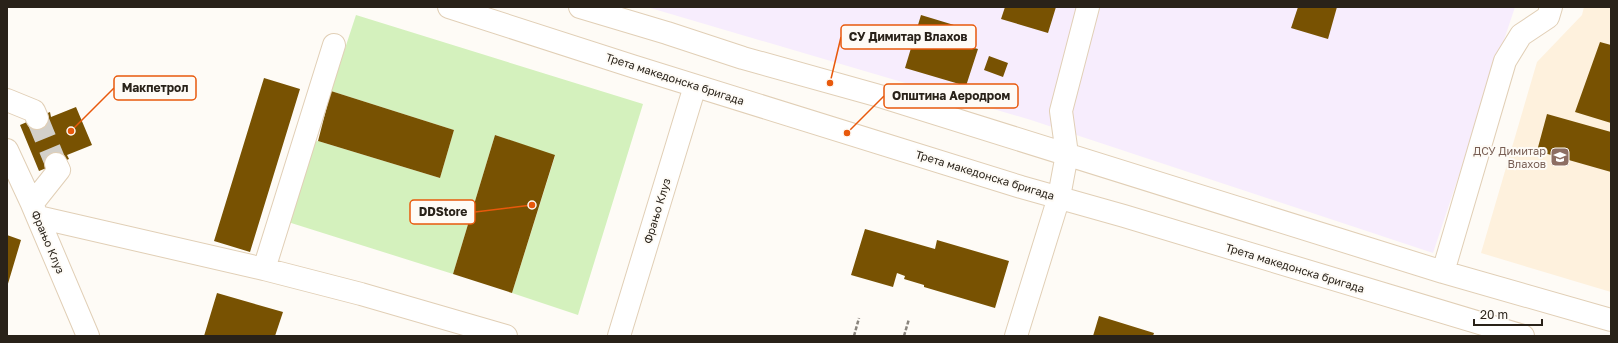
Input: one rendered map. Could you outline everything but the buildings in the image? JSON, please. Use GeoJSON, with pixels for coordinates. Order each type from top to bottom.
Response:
{"type":"FeatureCollection","features":[{"type":"Feature","properties":{"kind":"street","name":"Трета македонска бригада"},"geometry":{"type":"LineString","coordinates":[[449,7],[696,86],[1059,197],[1523,336]]}},
{"type":"Feature","properties":{"kind":"street"},"geometry":{"type":"LineString","coordinates":[[580,7],[660,30],[743,58],[882,97],[1443,272],[1611,320]]}},
{"type":"Feature","properties":{"kind":"street"},"geometry":{"type":"LineString","coordinates":[[1016,336],[1059,197],[1067,154],[1061,111],[1088,7]]}},
{"type":"Feature","properties":{"kind":"street"},"geometry":{"type":"LineString","coordinates":[[1443,272],[1505,61],[1521,35],[1548,18],[1551,7]]}},
{"type":"Feature","properties":{"kind":"street"},"geometry":{"type":"LineString","coordinates":[[264,269],[334,45]]}},
{"type":"Feature","properties":{"kind":"street","name":"Фрањо Клуз"},"geometry":{"type":"LineString","coordinates":[[619,336],[696,86]]}},
{"type":"Feature","properties":{"kind":"street"},"geometry":{"type":"LineString","coordinates":[[7,100],[34,111],[37,118]]}},
{"type":"Feature","properties":{"kind":"street","name":"Фрањо Клуз"},"geometry":{"type":"LineString","coordinates":[[7,150],[35,210],[88,336]]}},
{"type":"Feature","properties":{"kind":"street"},"geometry":{"type":"LineString","coordinates":[[56,164],[59,170],[35,210],[361,294],[506,336]]}},
{"type":"Feature","properties":{"kind":"path"},"geometry":{"type":"LineString","coordinates":[[854,336],[859,318]]}},
{"type":"Feature","properties":{"kind":"path"},"geometry":{"type":"LineString","coordinates":[[904,336],[909,319]]}},
{"type":"Feature","properties":{"kind":"shaded area"},"geometry":{"type":"Polygon","coordinates":[[[647,7],[1515,7],[1433,253],[1031,120],[647,7]]]}},
{"type":"Feature","properties":{"kind":"shaded area","name":"ДСУ Димитар Влахов"},"geometry":{"type":"Polygon","coordinates":[[[1584,7],[1611,7],[1611,292],[1481,253],[1537,62],[1582,15],[1584,7]]]}},
{"type":"Feature","properties":{"kind":"green space"},"geometry":{"type":"Polygon","coordinates":[[[356,15],[643,104],[578,315],[512,293],[555,156],[495,135],[453,274],[288,222],[312,142],[318,141],[440,178],[454,130],[331,91],[356,15]]]}},
{"type":"Feature","properties":{"kind":"tunnel"},"geometry":{"type":"LineString","coordinates":[[37,118],[56,164]]}},
{"type":"Feature","properties":{"kind":"place","name":"СУ Димитар Влахов"},"geometry":{"type":"Point","coordinates":[830,83]}},
{"type":"Feature","properties":{"kind":"place","name":"Макпетрол"},"geometry":{"type":"Point","coordinates":[71,131]}},
{"type":"Feature","properties":{"kind":"place","name":"Општина Аеродром"},"geometry":{"type":"Point","coordinates":[847,133]}},
{"type":"Feature","properties":{"kind":"place","name":"ДСУ Димитар Влахов"},"geometry":{"type":"Point","coordinates":[1560,157]}},
{"type":"Feature","properties":{"kind":"place","name":"DDStore"},"geometry":{"type":"Point","coordinates":[532,205]}}]}
